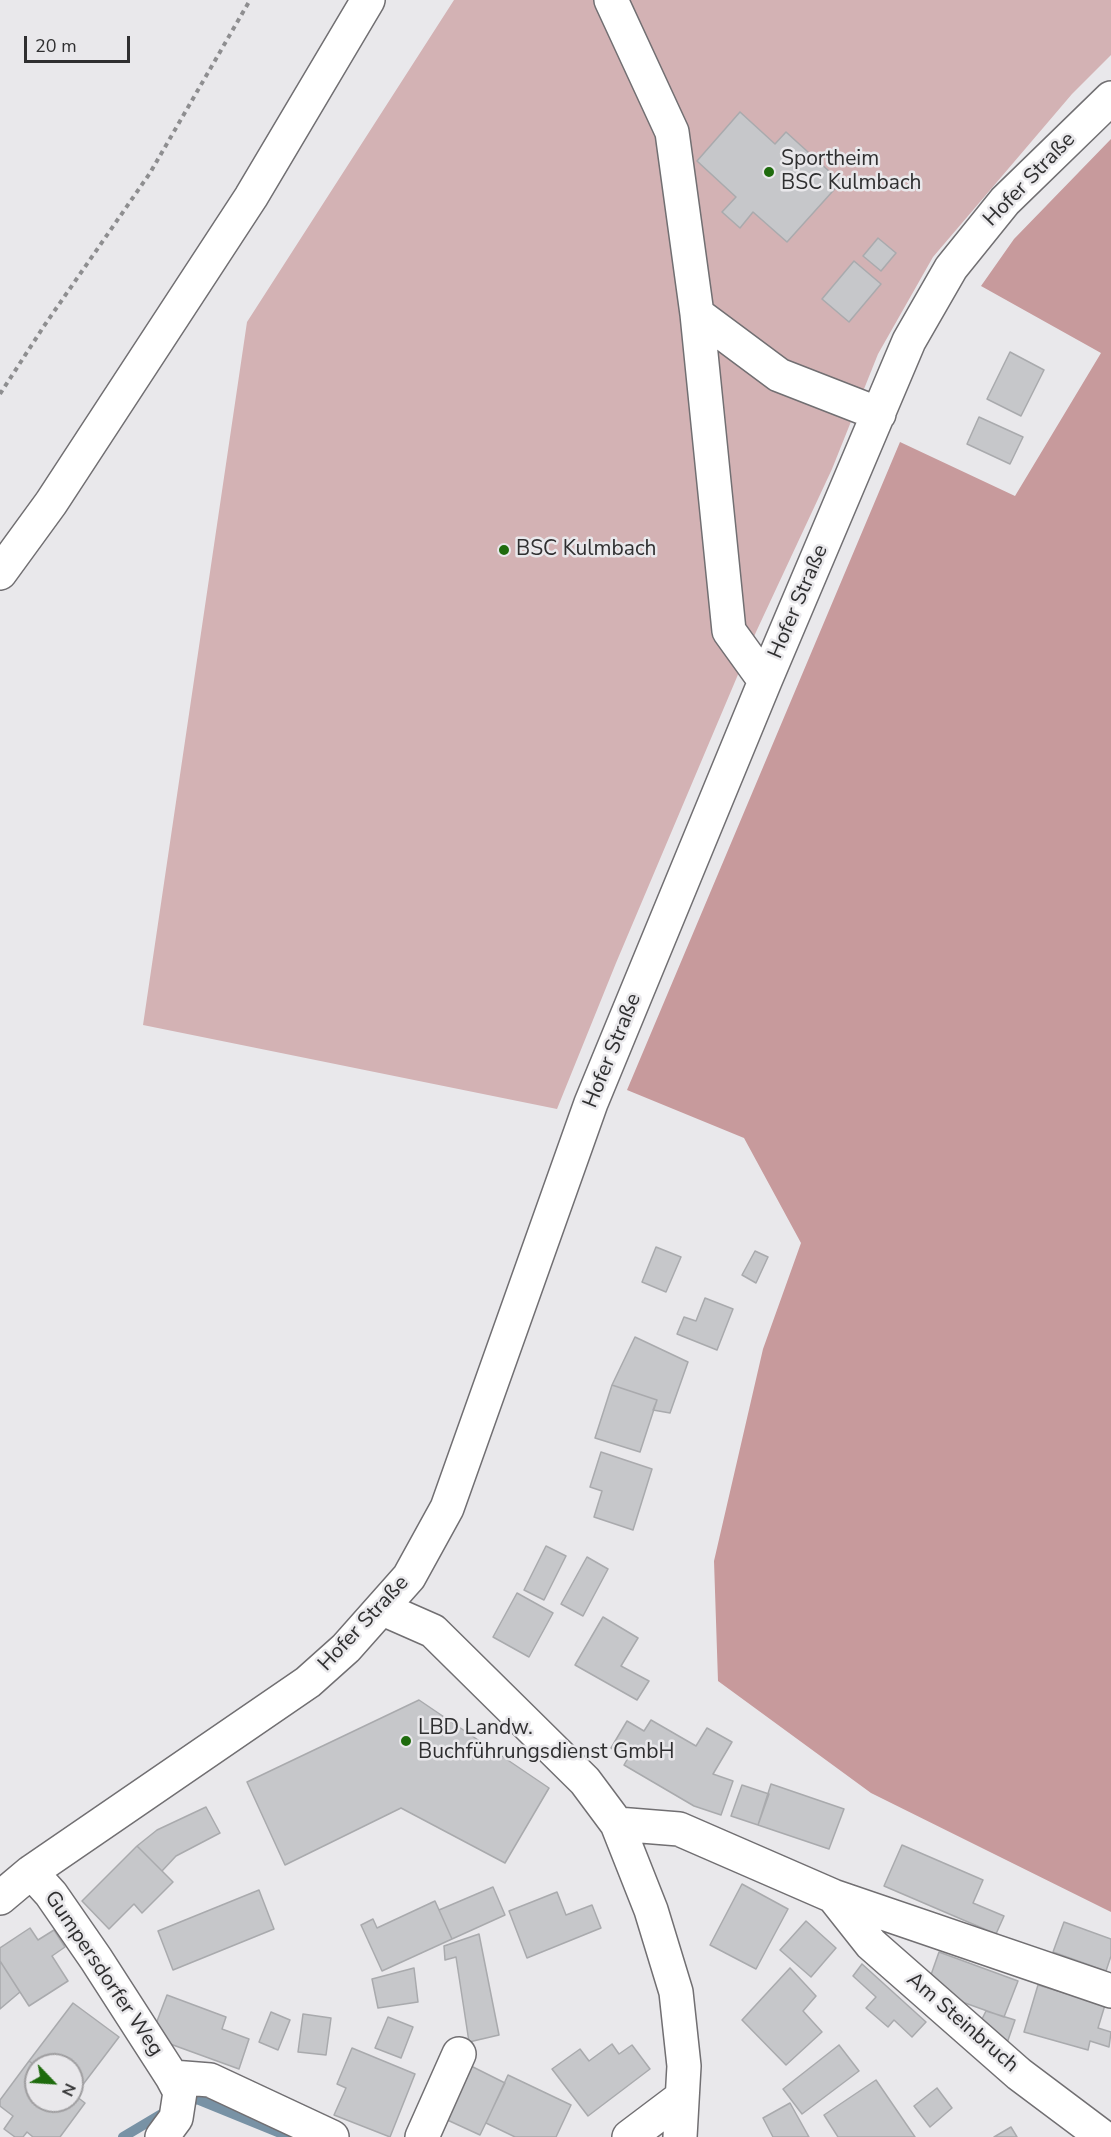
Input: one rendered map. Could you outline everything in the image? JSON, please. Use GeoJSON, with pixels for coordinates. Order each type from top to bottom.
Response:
{"type":"FeatureCollection","features":[{"type":"Feature","properties":{"kind":"main road"},"geometry":{"type":"LineString","coordinates":[[0,573],[51,503],[250,197],[368,0]]}},
{"type":"Feature","properties":{"kind":"main road"},"geometry":{"type":"LineString","coordinates":[[611,0],[672,132],[697,314],[729,631],[765,681]]}},
{"type":"Feature","properties":{"kind":"main road","name":"Hofer Straße"},"geometry":{"type":"LineString","coordinates":[[0,1898],[30,1872],[308,1682],[346,1648],[409,1577],[447,1508],[591,1103],[765,681],[909,342],[951,268],[1005,201],[1111,98]]}},
{"type":"Feature","properties":{"kind":"main road"},"geometry":{"type":"LineString","coordinates":[[697,314],[779,375],[879,414]]}},
{"type":"Feature","properties":{"kind":"main road"},"geometry":{"type":"LineString","coordinates":[[383,1609],[433,1631],[585,1782],[617,1824],[651,1910],[676,1992],[684,2066],[680,2137]]}},
{"type":"Feature","properties":{"kind":"main road","name":"Am Steinbruch"},"geometry":{"type":"LineString","coordinates":[[617,1824],[679,1829],[833,1896],[1111,1991]]}},
{"type":"Feature","properties":{"kind":"main road","name":"Gumpersdorfer Weg"},"geometry":{"type":"LineString","coordinates":[[30,1872],[51,1894],[64,1913],[172,2106],[210,2080],[332,2137]]}},
{"type":"Feature","properties":{"kind":"main road","name":"Am Steinbruch"},"geometry":{"type":"LineString","coordinates":[[833,1896],[871,1944],[1019,2074],[1103,2137]]}},
{"type":"Feature","properties":{"kind":"main road"},"geometry":{"type":"LineString","coordinates":[[422,2137],[459,2054]]}},
{"type":"Feature","properties":{"kind":"main road"},"geometry":{"type":"LineString","coordinates":[[629,2137],[682,2097]]}},
{"type":"Feature","properties":{"kind":"path"},"geometry":{"type":"LineString","coordinates":[[0,394],[150,173],[250,0]]}},
{"type":"Feature","properties":{"kind":"shaded area","name":"BSC Kulmbach"},"geometry":{"type":"Polygon","coordinates":[[[454,0],[1111,0],[1111,55],[1072,94],[933,257],[878,354],[832,469],[756,632],[557,1109],[143,1025],[247,322],[454,0]]]}},
{"type":"Feature","properties":{"kind":"shaded area"},"geometry":{"type":"Polygon","coordinates":[[[1111,139],[1111,1912],[871,1793],[718,1681],[714,1561],[763,1349],[801,1243],[744,1138],[627,1090],[900,442],[1015,496],[1101,353],[981,286],[1014,239],[1111,139]]]}},
{"type":"Feature","properties":{"kind":"building","name":"Sportheim BSC Kulmbach"},"geometry":{"type":"Polygon","coordinates":[[[740,112],[775,144],[786,132],[841,182],[787,242],[753,212],[740,228],[722,212],[736,197],[697,161],[740,112]]]}},
{"type":"Feature","properties":{"kind":"building"},"geometry":{"type":"Polygon","coordinates":[[[878,238],[896,253],[881,271],[863,256],[878,238]]]}},
{"type":"Feature","properties":{"kind":"building"},"geometry":{"type":"Polygon","coordinates":[[[854,261],[881,284],[849,322],[822,299],[854,261]]]}},
{"type":"Feature","properties":{"kind":"building"},"geometry":{"type":"Polygon","coordinates":[[[1010,352],[1044,370],[1021,416],[987,399],[1010,352]]]}},
{"type":"Feature","properties":{"kind":"building"},"geometry":{"type":"Polygon","coordinates":[[[979,417],[1023,437],[1010,464],[967,444],[979,417]]]}},
{"type":"Feature","properties":{"kind":"building"},"geometry":{"type":"Polygon","coordinates":[[[656,1247],[681,1257],[666,1292],[642,1282],[656,1247]]]}},
{"type":"Feature","properties":{"kind":"building"},"geometry":{"type":"Polygon","coordinates":[[[755,1251],[768,1257],[756,1283],[742,1275],[755,1251]]]}},
{"type":"Feature","properties":{"kind":"building"},"geometry":{"type":"Polygon","coordinates":[[[705,1298],[733,1309],[717,1350],[677,1334],[684,1317],[696,1321],[705,1298]]]}},
{"type":"Feature","properties":{"kind":"building"},"geometry":{"type":"Polygon","coordinates":[[[635,1337],[688,1362],[670,1413],[653,1410],[657,1400],[612,1385],[635,1337]]]}},
{"type":"Feature","properties":{"kind":"building"},"geometry":{"type":"Polygon","coordinates":[[[612,1385],[657,1400],[640,1452],[595,1438],[612,1385]]]}},
{"type":"Feature","properties":{"kind":"building"},"geometry":{"type":"Polygon","coordinates":[[[601,1452],[652,1469],[633,1530],[594,1517],[602,1491],[590,1487],[601,1452]]]}},
{"type":"Feature","properties":{"kind":"building"},"geometry":{"type":"Polygon","coordinates":[[[546,1546],[566,1556],[544,1600],[524,1590],[546,1546]]]}},
{"type":"Feature","properties":{"kind":"building"},"geometry":{"type":"Polygon","coordinates":[[[587,1557],[608,1569],[583,1616],[561,1604],[587,1557]]]}},
{"type":"Feature","properties":{"kind":"building"},"geometry":{"type":"Polygon","coordinates":[[[517,1593],[553,1613],[529,1657],[493,1637],[517,1593]]]}},
{"type":"Feature","properties":{"kind":"building"},"geometry":{"type":"Polygon","coordinates":[[[603,1617],[638,1638],[621,1666],[649,1681],[637,1700],[575,1665],[603,1617]]]}},
{"type":"Feature","properties":{"kind":"building","name":"LBD Landw. Buchführungsdienst GmbH"},"geometry":{"type":"Polygon","coordinates":[[[419,1700],[549,1788],[505,1863],[401,1808],[285,1865],[247,1782],[419,1700]]]}},
{"type":"Feature","properties":{"kind":"building"},"geometry":{"type":"Polygon","coordinates":[[[651,1720],[696,1746],[707,1728],[732,1742],[713,1774],[733,1781],[721,1815],[694,1806],[624,1765],[628,1758],[611,1748],[627,1721],[644,1731],[651,1720]]]}},
{"type":"Feature","properties":{"kind":"building"},"geometry":{"type":"Polygon","coordinates":[[[771,1784],[844,1809],[829,1849],[758,1825],[771,1784]]]}},
{"type":"Feature","properties":{"kind":"building"},"geometry":{"type":"Polygon","coordinates":[[[742,1785],[769,1794],[758,1825],[731,1816],[742,1785]]]}},
{"type":"Feature","properties":{"kind":"building"},"geometry":{"type":"Polygon","coordinates":[[[206,1807],[220,1833],[176,1856],[162,1871],[137,1846],[157,1830],[206,1807]]]}},
{"type":"Feature","properties":{"kind":"building"},"geometry":{"type":"Polygon","coordinates":[[[902,1845],[983,1880],[973,1903],[1004,1916],[996,1934],[884,1886],[902,1845]]]}},
{"type":"Feature","properties":{"kind":"building"},"geometry":{"type":"Polygon","coordinates":[[[137,1846],[173,1882],[142,1913],[134,1904],[109,1929],[82,1901],[137,1846]]]}},
{"type":"Feature","properties":{"kind":"building"},"geometry":{"type":"Polygon","coordinates":[[[742,1884],[788,1909],[756,1969],[710,1945],[742,1884]]]}},
{"type":"Feature","properties":{"kind":"building"},"geometry":{"type":"Polygon","coordinates":[[[493,1887],[505,1915],[452,1939],[439,1910],[493,1887]]]}},
{"type":"Feature","properties":{"kind":"building"},"geometry":{"type":"Polygon","coordinates":[[[259,1890],[274,1929],[173,1970],[158,1931],[259,1890]]]}},
{"type":"Feature","properties":{"kind":"building"},"geometry":{"type":"Polygon","coordinates":[[[557,1892],[566,1915],[592,1905],[601,1928],[527,1958],[509,1911],[557,1892]]]}},
{"type":"Feature","properties":{"kind":"building"},"geometry":{"type":"Polygon","coordinates":[[[435,1901],[452,1939],[382,1971],[361,1925],[373,1919],[377,1928],[435,1901]]]}},
{"type":"Feature","properties":{"kind":"building"},"geometry":{"type":"Polygon","coordinates":[[[806,1921],[836,1948],[811,1977],[780,1950],[806,1921]]]}},
{"type":"Feature","properties":{"kind":"building"},"geometry":{"type":"Polygon","coordinates":[[[1064,1922],[1111,1939],[1111,1956],[1106,1971],[1053,1952],[1064,1922]]]}},
{"type":"Feature","properties":{"kind":"building"},"geometry":{"type":"Polygon","coordinates":[[[30,1928],[38,1940],[54,1930],[65,1947],[52,1956],[68,1981],[29,2006],[0,1961],[0,1948],[30,1928]]]}},
{"type":"Feature","properties":{"kind":"building"},"geometry":{"type":"Polygon","coordinates":[[[479,1934],[499,2035],[469,2042],[456,1957],[445,1960],[444,1946],[479,1934]]]}},
{"type":"Feature","properties":{"kind":"building"},"geometry":{"type":"Polygon","coordinates":[[[939,1952],[1018,1981],[1004,2017],[926,1989],[939,1952]]]}},
{"type":"Feature","properties":{"kind":"building"},"geometry":{"type":"Polygon","coordinates":[[[0,1961],[20,1992],[0,2009],[0,1961]]]}},
{"type":"Feature","properties":{"kind":"building"},"geometry":{"type":"Polygon","coordinates":[[[862,1964],[926,2022],[912,2037],[894,2020],[888,2027],[866,2008],[876,1997],[853,1976],[862,1964]]]}},
{"type":"Feature","properties":{"kind":"building"},"geometry":{"type":"Polygon","coordinates":[[[414,1968],[418,2002],[378,2008],[372,1979],[414,1968]]]}},
{"type":"Feature","properties":{"kind":"building"},"geometry":{"type":"Polygon","coordinates":[[[790,1968],[816,1996],[803,2011],[822,2032],[786,2065],[742,2020],[790,1968]]]}},
{"type":"Feature","properties":{"kind":"building"},"geometry":{"type":"Polygon","coordinates":[[[1038,1985],[1105,2005],[1098,2028],[1111,2032],[1109,2047],[1090,2041],[1088,2050],[1024,2032],[1038,1985]]]}},
{"type":"Feature","properties":{"kind":"building"},"geometry":{"type":"Polygon","coordinates":[[[167,1995],[226,2017],[222,2029],[249,2039],[239,2069],[151,2037],[167,1995]]]}},
{"type":"Feature","properties":{"kind":"building"},"geometry":{"type":"Polygon","coordinates":[[[73,2003],[119,2037],[84,2083],[84,2053],[35,2053],[73,2003]]]}},
{"type":"Feature","properties":{"kind":"building"},"geometry":{"type":"Polygon","coordinates":[[[986,2011],[1015,2020],[1006,2046],[979,2025],[986,2011]]]}},
{"type":"Feature","properties":{"kind":"building"},"geometry":{"type":"Polygon","coordinates":[[[271,2012],[290,2020],[278,2050],[259,2042],[271,2012]]]}},
{"type":"Feature","properties":{"kind":"building"},"geometry":{"type":"Polygon","coordinates":[[[303,2014],[331,2018],[326,2055],[298,2052],[303,2014]]]}},
{"type":"Feature","properties":{"kind":"building"},"geometry":{"type":"Polygon","coordinates":[[[388,2017],[413,2027],[401,2058],[375,2048],[388,2017]]]}},
{"type":"Feature","properties":{"kind":"building"},"geometry":{"type":"Polygon","coordinates":[[[612,2044],[619,2054],[632,2045],[650,2069],[588,2116],[552,2069],[580,2049],[589,2061],[612,2044]]]}},
{"type":"Feature","properties":{"kind":"building"},"geometry":{"type":"Polygon","coordinates":[[[839,2045],[859,2071],[802,2114],[783,2089],[839,2045]]]}},
{"type":"Feature","properties":{"kind":"building"},"geometry":{"type":"Polygon","coordinates":[[[352,2048],[415,2074],[390,2137],[334,2115],[346,2088],[337,2084],[352,2048]]]}},
{"type":"Feature","properties":{"kind":"building"},"geometry":{"type":"Polygon","coordinates":[[[469,2065],[505,2083],[480,2135],[443,2118],[469,2065]]]}},
{"type":"Feature","properties":{"kind":"building"},"geometry":{"type":"Polygon","coordinates":[[[24,2068],[24,2113],[78,2113],[60,2137],[33,2137],[27,2132],[23,2137],[15,2137],[4,2129],[13,2116],[0,2106],[0,2100],[24,2068]]]}},
{"type":"Feature","properties":{"kind":"building"},"geometry":{"type":"Polygon","coordinates":[[[508,2075],[571,2105],[556,2137],[515,2137],[486,2123],[508,2075]]]}},
{"type":"Feature","properties":{"kind":"building"},"geometry":{"type":"Polygon","coordinates":[[[876,2080],[915,2137],[838,2137],[824,2115],[876,2080]]]}},
{"type":"Feature","properties":{"kind":"building"},"geometry":{"type":"Polygon","coordinates":[[[937,2088],[952,2108],[930,2127],[914,2106],[937,2088]]]}},
{"type":"Feature","properties":{"kind":"building"},"geometry":{"type":"Polygon","coordinates":[[[790,2103],[809,2137],[773,2137],[763,2118],[790,2103]]]}},
{"type":"Feature","properties":{"kind":"building"},"geometry":{"type":"Polygon","coordinates":[[[1011,2127],[1017,2137],[994,2137],[1011,2127]]]}},
{"type":"Feature","properties":{"kind":"waterway"},"geometry":{"type":"LineString","coordinates":[[184,2104],[197,2099],[290,2137]]}},
{"type":"Feature","properties":{"kind":"waterway"},"geometry":{"type":"LineString","coordinates":[[123,2137],[170,2109]]}},
{"type":"Feature","properties":{"kind":"place","name":"Sportheim BSC Kulmbach"},"geometry":{"type":"Point","coordinates":[769,172]}},
{"type":"Feature","properties":{"kind":"place","name":"BSC Kulmbach"},"geometry":{"type":"Point","coordinates":[504,550]}},
{"type":"Feature","properties":{"kind":"place","name":"LBD Landw. Buchführungsdienst GmbH"},"geometry":{"type":"Point","coordinates":[406,1741]}}]}
